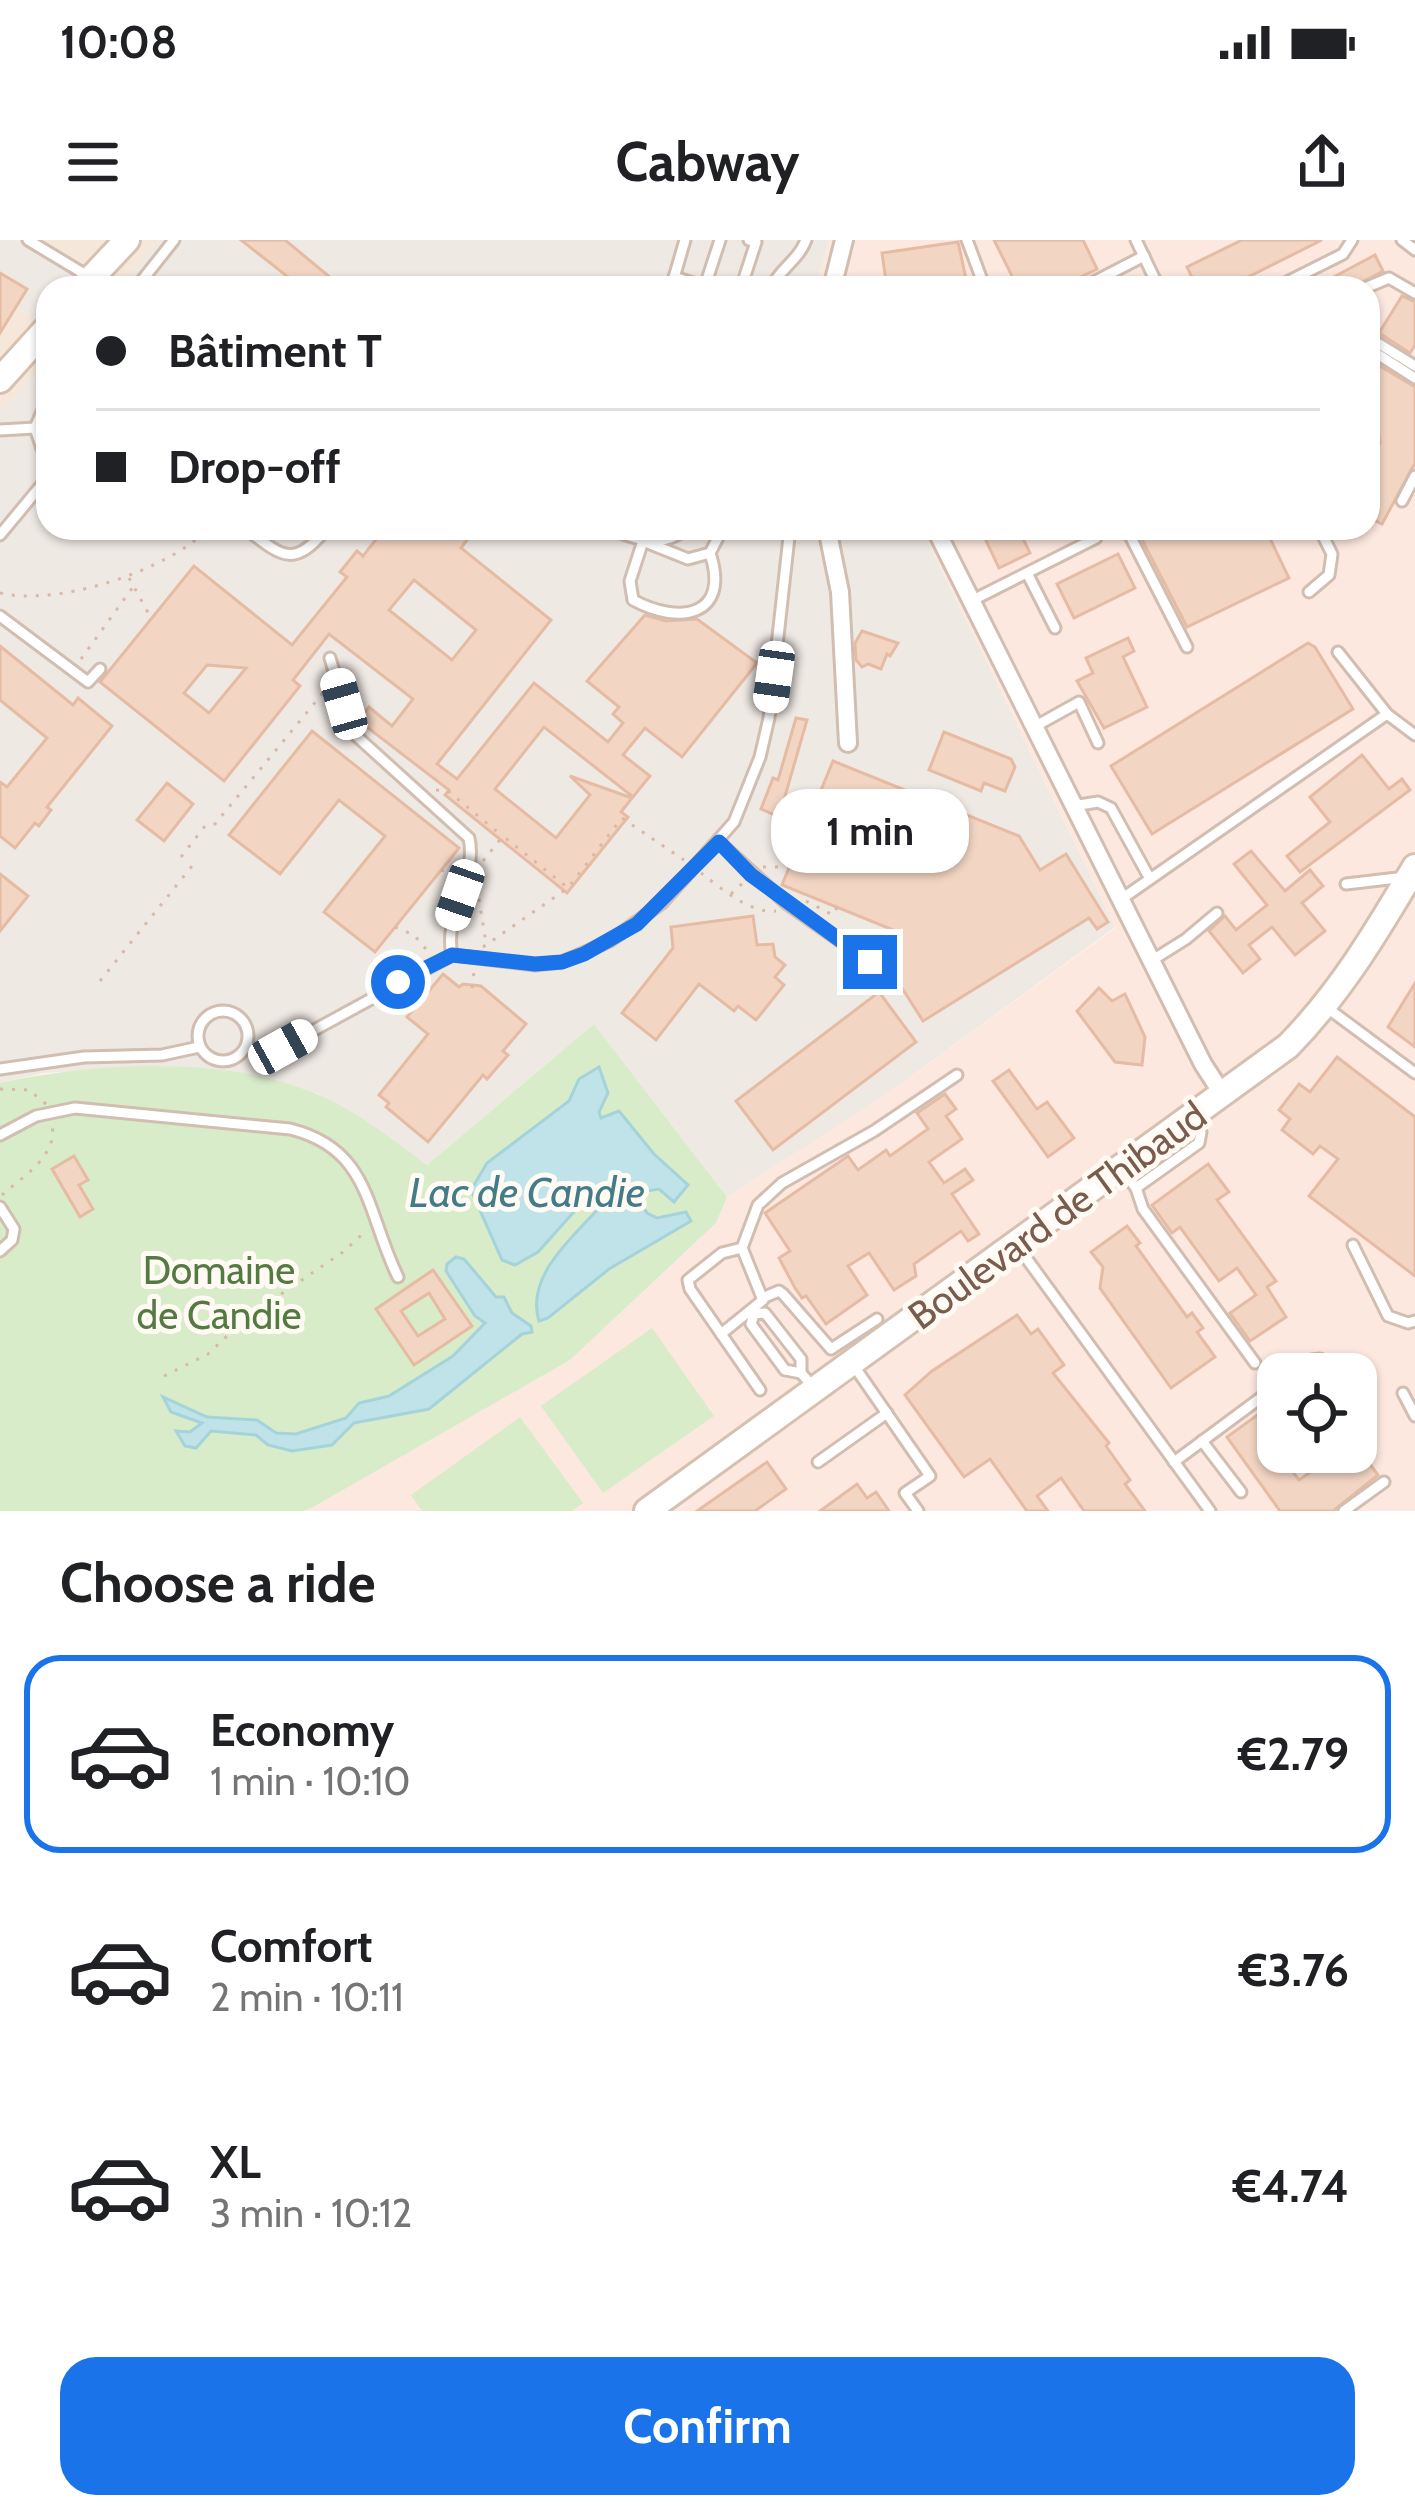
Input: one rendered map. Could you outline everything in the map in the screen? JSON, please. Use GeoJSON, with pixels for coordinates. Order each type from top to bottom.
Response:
{"type":"FeatureCollection","features":[{"type":"Feature","properties":{"kind":"street"},"geometry":{"type":"LineString","coordinates":[[93,276],[127,240]]}},
{"type":"Feature","properties":{"kind":"street"},"geometry":{"type":"LineString","coordinates":[[828,276],[844,240]]}},
{"type":"Feature","properties":{"kind":"street"},"geometry":{"type":"LineString","coordinates":[[0,380],[36,340]]}},
{"type":"Feature","properties":{"kind":"street"},"geometry":{"type":"LineString","coordinates":[[829,540],[840,592],[848,743]]}},
{"type":"Feature","properties":{"kind":"street"},"geometry":{"type":"LineString","coordinates":[[942,540],[1150,961],[1223,1095]]}},
{"type":"Feature","properties":{"kind":"street","name":"Boulevard de Thibaud"},"geometry":{"type":"LineString","coordinates":[[646,1511],[808,1381],[852,1363],[1016,1244],[1129,1178],[1192,1118],[1288,1046],[1326,1007],[1360,961],[1412,872]]}},
{"type":"Feature","properties":{"kind":"lane"},"geometry":{"type":"LineString","coordinates":[[28,240],[77,276]]}},
{"type":"Feature","properties":{"kind":"lane"},"geometry":{"type":"LineString","coordinates":[[146,276],[174,240]]}},
{"type":"Feature","properties":{"kind":"lane"},"geometry":{"type":"LineString","coordinates":[[674,276],[686,240]]}},
{"type":"Feature","properties":{"kind":"lane"},"geometry":{"type":"LineString","coordinates":[[711,276],[720,240]]}},
{"type":"Feature","properties":{"kind":"lane"},"geometry":{"type":"LineString","coordinates":[[744,276],[756,242],[749,240]]}},
{"type":"Feature","properties":{"kind":"lane"},"geometry":{"type":"LineString","coordinates":[[777,276],[800,256],[806,240]]}},
{"type":"Feature","properties":{"kind":"lane"},"geometry":{"type":"LineString","coordinates":[[967,240],[980,276]]}},
{"type":"Feature","properties":{"kind":"lane"},"geometry":{"type":"LineString","coordinates":[[1136,240],[1153,276]]}},
{"type":"Feature","properties":{"kind":"lane"},"geometry":{"type":"LineString","coordinates":[[1299,276],[1343,254],[1352,240]]}},
{"type":"Feature","properties":{"kind":"lane"},"geometry":{"type":"LineString","coordinates":[[1402,240],[1415,250]]}},
{"type":"Feature","properties":{"kind":"lane"},"geometry":{"type":"LineString","coordinates":[[1105,276],[1144,256]]}},
{"type":"Feature","properties":{"kind":"lane"},"geometry":{"type":"LineString","coordinates":[[1380,282],[1389,278],[1415,293]]}},
{"type":"Feature","properties":{"kind":"lane"},"geometry":{"type":"LineString","coordinates":[[1380,344],[1414,364]]}},
{"type":"Feature","properties":{"kind":"lane"},"geometry":{"type":"LineString","coordinates":[[1380,356],[1415,378]]}},
{"type":"Feature","properties":{"kind":"lane"},"geometry":{"type":"LineString","coordinates":[[0,430],[36,431]]}},
{"type":"Feature","properties":{"kind":"lane"},"geometry":{"type":"LineString","coordinates":[[1402,501],[1415,476]]}},
{"type":"Feature","properties":{"kind":"lane"},"geometry":{"type":"LineString","coordinates":[[0,535],[36,492]]}},
{"type":"Feature","properties":{"kind":"lane"},"geometry":{"type":"LineString","coordinates":[[260,540],[291,557],[307,552],[317,540]]}},
{"type":"Feature","properties":{"kind":"lane"},"geometry":{"type":"LineString","coordinates":[[639,540],[688,559],[710,553],[717,540]]}},
{"type":"Feature","properties":{"kind":"lane"},"geometry":{"type":"LineString","coordinates":[[644,542],[668,540]]}},
{"type":"Feature","properties":{"kind":"lane"},"geometry":{"type":"LineString","coordinates":[[247,1046],[258,1051],[283,1047],[452,955],[479,953],[535,964],[562,962],[637,924],[719,842],[746,796],[767,733],[789,540]]}},
{"type":"Feature","properties":{"kind":"lane"},"geometry":{"type":"LineString","coordinates":[[971,601],[1092,540]]}},
{"type":"Feature","properties":{"kind":"lane"},"geometry":{"type":"LineString","coordinates":[[1132,540],[1187,647]]}},
{"type":"Feature","properties":{"kind":"lane"},"geometry":{"type":"LineString","coordinates":[[1309,592],[1329,575],[1332,554],[1325,540]]}},
{"type":"Feature","properties":{"kind":"lane"},"geometry":{"type":"LineString","coordinates":[[644,542],[629,581],[633,600],[657,613],[704,606],[716,594],[718,575],[710,553]]}},
{"type":"Feature","properties":{"kind":"lane"},"geometry":{"type":"LineString","coordinates":[[1027,573],[1054,628]]}},
{"type":"Feature","properties":{"kind":"lane"},"geometry":{"type":"LineString","coordinates":[[0,616],[88,682],[100,669]]}},
{"type":"Feature","properties":{"kind":"lane"},"geometry":{"type":"LineString","coordinates":[[1338,652],[1387,714],[1415,735]]}},
{"type":"Feature","properties":{"kind":"lane"},"geometry":{"type":"LineString","coordinates":[[330,658],[352,732],[469,838],[473,857],[452,920],[448,940],[452,955]]}},
{"type":"Feature","properties":{"kind":"lane"},"geometry":{"type":"LineString","coordinates":[[1034,727],[1078,701],[1098,743]]}},
{"type":"Feature","properties":{"kind":"lane"},"geometry":{"type":"LineString","coordinates":[[1120,901],[1387,714]]}},
{"type":"Feature","properties":{"kind":"lane"},"geometry":{"type":"LineString","coordinates":[[1073,806],[1098,802],[1112,808],[1150,879]]}},
{"type":"Feature","properties":{"kind":"lane"},"geometry":{"type":"LineString","coordinates":[[719,842],[787,903],[870,962],[879,975]]}},
{"type":"Feature","properties":{"kind":"lane"},"geometry":{"type":"LineString","coordinates":[[1346,884],[1412,872]]}},
{"type":"Feature","properties":{"kind":"lane"},"geometry":{"type":"LineString","coordinates":[[1150,961],[1217,913]]}},
{"type":"Feature","properties":{"kind":"lane"},"geometry":{"type":"LineString","coordinates":[[1326,1007],[1415,1073]]}},
{"type":"Feature","properties":{"kind":"lane"},"geometry":{"type":"LineString","coordinates":[[222,1010],[243,1020],[247,1046],[229,1061],[215,1061],[200,1047],[200,1023],[222,1010]]}},
{"type":"Feature","properties":{"kind":"lane"},"geometry":{"type":"LineString","coordinates":[[0,1069],[83,1057],[162,1055],[200,1047]]}},
{"type":"Feature","properties":{"kind":"lane"},"geometry":{"type":"LineString","coordinates":[[762,1298],[742,1248],[758,1205],[782,1183],[874,1131],[957,1075]]}},
{"type":"Feature","properties":{"kind":"lane"},"geometry":{"type":"LineString","coordinates":[[0,1135],[50,1112],[96,1108],[318,1136],[349,1162],[360,1179],[398,1277]]}},
{"type":"Feature","properties":{"kind":"lane"},"geometry":{"type":"LineString","coordinates":[[1129,1178],[1143,1209],[1255,1363]]}},
{"type":"Feature","properties":{"kind":"lane"},"geometry":{"type":"LineString","coordinates":[[0,1208],[14,1229],[12,1240],[0,1251]]}},
{"type":"Feature","properties":{"kind":"lane"},"geometry":{"type":"LineString","coordinates":[[1016,1244],[1210,1511]]}},
{"type":"Feature","properties":{"kind":"lane"},"geometry":{"type":"LineString","coordinates":[[1353,1245],[1388,1316],[1415,1321]]}},
{"type":"Feature","properties":{"kind":"lane"},"geometry":{"type":"LineString","coordinates":[[742,1248],[722,1253],[688,1280],[760,1390]]}},
{"type":"Feature","properties":{"kind":"lane"},"geometry":{"type":"LineString","coordinates":[[721,1334],[753,1312],[762,1298],[778,1291],[831,1349],[877,1319]]}},
{"type":"Feature","properties":{"kind":"lane"},"geometry":{"type":"LineString","coordinates":[[753,1312],[751,1324],[785,1370],[808,1381]]}},
{"type":"Feature","properties":{"kind":"lane"},"geometry":{"type":"LineString","coordinates":[[753,1312],[765,1313],[801,1359],[808,1381]]}},
{"type":"Feature","properties":{"kind":"lane"},"geometry":{"type":"LineString","coordinates":[[852,1363],[930,1476],[905,1493],[918,1511]]}},
{"type":"Feature","properties":{"kind":"lane"},"geometry":{"type":"LineString","coordinates":[[1403,1393],[1415,1416]]}},
{"type":"Feature","properties":{"kind":"lane"},"geometry":{"type":"LineString","coordinates":[[1174,1462],[1257,1400]]}},
{"type":"Feature","properties":{"kind":"lane"},"geometry":{"type":"LineString","coordinates":[[818,1462],[887,1413]]}},
{"type":"Feature","properties":{"kind":"lane"},"geometry":{"type":"LineString","coordinates":[[1202,1441],[1241,1492]]}},
{"type":"Feature","properties":{"kind":"lane"},"geometry":{"type":"LineString","coordinates":[[1344,1511],[1384,1482]]}},
{"type":"Feature","properties":{"kind":"path"},"geometry":{"type":"LineString","coordinates":[[0,593],[62,592],[128,576],[197,540]]}},
{"type":"Feature","properties":{"kind":"path"},"geometry":{"type":"LineString","coordinates":[[128,576],[151,618]]}},
{"type":"Feature","properties":{"kind":"path"},"geometry":{"type":"LineString","coordinates":[[73,670],[133,586]]}},
{"type":"Feature","properties":{"kind":"path"},"geometry":{"type":"LineString","coordinates":[[181,857],[205,826],[214,824],[336,676]]}},
{"type":"Feature","properties":{"kind":"path"},"geometry":{"type":"LineString","coordinates":[[427,789],[448,791],[568,888]]}},
{"type":"Feature","properties":{"kind":"path"},"geometry":{"type":"LineString","coordinates":[[472,988],[479,953],[568,888],[622,818],[730,895],[767,913],[782,910],[793,895],[833,915],[837,907]]}},
{"type":"Feature","properties":{"kind":"path"},"geometry":{"type":"LineString","coordinates":[[480,863],[503,834]]}},
{"type":"Feature","properties":{"kind":"path"},"geometry":{"type":"LineString","coordinates":[[100,981],[192,866]]}},
{"type":"Feature","properties":{"kind":"path"},"geometry":{"type":"LineString","coordinates":[[395,927],[414,934]]}},
{"type":"Feature","properties":{"kind":"path"},"geometry":{"type":"LineString","coordinates":[[0,1090],[29,1090],[44,1098],[54,1136],[46,1155],[0,1197]]}},
{"type":"Feature","properties":{"kind":"path"},"geometry":{"type":"LineString","coordinates":[[164,1376],[208,1354],[246,1318],[343,1252],[374,1221]]}},
{"type":"Feature","properties":{"kind":"shaded area"},"geometry":{"type":"Polygon","coordinates":[[[0,240],[42,240],[102,276],[36,276],[36,318],[0,299],[0,240]]]}},
{"type":"Feature","properties":{"kind":"shaded area"},"geometry":{"type":"Polygon","coordinates":[[[42,240],[159,240],[129,276],[102,276],[42,240]]]}},
{"type":"Feature","properties":{"kind":"shaded area"},"geometry":{"type":"Polygon","coordinates":[[[159,240],[829,240],[819,273],[129,276],[159,240]]]}},
{"type":"Feature","properties":{"kind":"shaded area"},"geometry":{"type":"Polygon","coordinates":[[[829,240],[1415,240],[1415,1511],[303,1511],[570,1360],[716,1223],[727,1197],[884,1096],[1115,928],[927,540],[1380,540],[1380,276],[819,273],[829,240]]]}},
{"type":"Feature","properties":{"kind":"shaded area"},"geometry":{"type":"Polygon","coordinates":[[[0,299],[36,318],[36,374],[0,414],[0,299]]]}},
{"type":"Feature","properties":{"kind":"shaded area"},"geometry":{"type":"Polygon","coordinates":[[[36,374],[36,540],[927,540],[1115,927],[884,1096],[727,1197],[594,1024],[427,1165],[318,1094],[241,1075],[166,1066],[43,1073],[0,1083],[0,414],[36,374]]]}},
{"type":"Feature","properties":{"kind":"green space","name":"Domaine de Candie"},"geometry":{"type":"Polygon","coordinates":[[[594,1024],[727,1197],[716,1223],[570,1360],[303,1511],[0,1511],[0,1083],[119,1067],[244,1073],[333,1102],[427,1165],[594,1024]]]}},
{"type":"Feature","properties":{"kind":"green space"},"geometry":{"type":"Polygon","coordinates":[[[652,1328],[714,1416],[603,1493],[541,1406],[652,1328]]]}},
{"type":"Feature","properties":{"kind":"green space"},"geometry":{"type":"Polygon","coordinates":[[[520,1417],[583,1503],[572,1511],[422,1511],[411,1495],[520,1417]]]}},
{"type":"Feature","properties":{"kind":"water","name":"Lac de Candie"},"geometry":{"type":"Polygon","coordinates":[[[599,1067],[608,1093],[601,1118],[619,1111],[654,1154],[688,1185],[674,1202],[659,1189],[640,1192],[638,1198],[647,1213],[657,1218],[686,1212],[691,1221],[609,1269],[539,1321],[536,1304],[545,1273],[600,1207],[601,1199],[589,1195],[538,1252],[515,1265],[502,1260],[471,1190],[487,1163],[569,1101],[579,1079],[599,1067]]]}},
{"type":"Feature","properties":{"kind":"water"},"geometry":{"type":"Polygon","coordinates":[[[456,1257],[464,1259],[496,1297],[504,1297],[512,1313],[531,1326],[532,1332],[522,1334],[429,1409],[354,1423],[332,1445],[292,1451],[268,1445],[256,1435],[211,1431],[196,1448],[185,1446],[176,1431],[190,1432],[202,1423],[171,1412],[163,1397],[207,1417],[257,1420],[276,1433],[296,1434],[346,1418],[359,1403],[389,1396],[453,1356],[485,1323],[475,1316],[446,1271],[456,1257]]]}},
{"type":"Feature","properties":{"kind":"building"},"geometry":{"type":"Polygon","coordinates":[[[241,240],[285,240],[328,276],[287,276],[241,240]]]}},
{"type":"Feature","properties":{"kind":"building"},"geometry":{"type":"Polygon","coordinates":[[[994,240],[1083,240],[1097,269],[1083,276],[1012,276],[994,240]]]}},
{"type":"Feature","properties":{"kind":"building"},"geometry":{"type":"Polygon","coordinates":[[[1242,240],[1322,240],[1250,276],[1191,276],[1187,267],[1242,240]]]}},
{"type":"Feature","properties":{"kind":"building"},"geometry":{"type":"Polygon","coordinates":[[[958,242],[965,276],[885,276],[882,253],[958,242]]]}},
{"type":"Feature","properties":{"kind":"building"},"geometry":{"type":"Polygon","coordinates":[[[1375,255],[1383,271],[1374,276],[1336,276],[1375,255]]]}},
{"type":"Feature","properties":{"kind":"building"},"geometry":{"type":"Polygon","coordinates":[[[0,273],[27,289],[0,333],[0,273]]]}},
{"type":"Feature","properties":{"kind":"building"},"geometry":{"type":"Polygon","coordinates":[[[1402,296],[1415,302],[1415,345],[1410,353],[1380,331],[1402,296]]]}},
{"type":"Feature","properties":{"kind":"building"},"geometry":{"type":"Polygon","coordinates":[[[1380,366],[1415,387],[1415,463],[1382,524],[1380,366]]]}},
{"type":"Feature","properties":{"kind":"building"},"geometry":{"type":"Polygon","coordinates":[[[376,540],[467,540],[461,548],[551,620],[437,764],[457,779],[534,683],[608,742],[623,723],[613,714],[619,707],[587,681],[645,615],[666,621],[697,619],[757,663],[682,757],[645,728],[623,755],[650,776],[633,797],[544,727],[495,789],[556,838],[590,795],[570,776],[632,798],[621,812],[628,817],[567,893],[445,795],[449,790],[359,721],[369,707],[392,726],[413,699],[329,634],[293,680],[300,686],[224,781],[100,682],[194,566],[292,645],[347,577],[340,572],[357,551],[363,556],[376,540]],[[414,580],[389,610],[452,660],[476,630],[414,580]],[[207,665],[184,693],[209,713],[246,668],[207,665]]]}},
{"type":"Feature","properties":{"kind":"building"},"geometry":{"type":"Polygon","coordinates":[[[986,540],[1024,540],[1030,553],[999,568],[986,540]]]}},
{"type":"Feature","properties":{"kind":"building"},"geometry":{"type":"Polygon","coordinates":[[[1142,540],[1271,540],[1289,578],[1187,627],[1142,540]]]}},
{"type":"Feature","properties":{"kind":"building"},"geometry":{"type":"Polygon","coordinates":[[[1118,554],[1135,588],[1074,618],[1057,584],[1118,554]]]}},
{"type":"Feature","properties":{"kind":"building"},"geometry":{"type":"Polygon","coordinates":[[[862,631],[898,643],[881,669],[868,664],[862,667],[856,660],[855,643],[862,631]]]}},
{"type":"Feature","properties":{"kind":"building"},"geometry":{"type":"Polygon","coordinates":[[[1128,638],[1134,651],[1123,657],[1147,707],[1104,728],[1077,681],[1093,673],[1086,658],[1128,638]]]}},
{"type":"Feature","properties":{"kind":"building"},"geometry":{"type":"Polygon","coordinates":[[[1308,643],[1353,709],[1152,834],[1111,766],[1308,643]]]}},
{"type":"Feature","properties":{"kind":"building"},"geometry":{"type":"Polygon","coordinates":[[[0,646],[73,705],[78,698],[112,726],[47,807],[51,810],[39,826],[35,823],[15,848],[0,836],[0,782],[7,787],[47,738],[0,700],[0,646]]]}},
{"type":"Feature","properties":{"kind":"building"},"geometry":{"type":"Polygon","coordinates":[[[796,718],[807,720],[779,817],[761,809],[773,778],[778,780],[796,718]]]}},
{"type":"Feature","properties":{"kind":"building"},"geometry":{"type":"Polygon","coordinates":[[[312,731],[459,848],[375,952],[324,912],[385,836],[339,800],[280,874],[229,835],[312,731]]]}},
{"type":"Feature","properties":{"kind":"building"},"geometry":{"type":"Polygon","coordinates":[[[944,732],[1011,759],[1015,767],[1005,791],[984,783],[981,791],[929,770],[944,732]]]}},
{"type":"Feature","properties":{"kind":"building"},"geometry":{"type":"Polygon","coordinates":[[[1362,755],[1389,789],[1402,779],[1410,790],[1300,872],[1287,856],[1330,822],[1310,797],[1362,755]]]}},
{"type":"Feature","properties":{"kind":"building"},"geometry":{"type":"Polygon","coordinates":[[[833,761],[1019,836],[1040,870],[1066,854],[1108,922],[1097,929],[1089,918],[923,1021],[872,941],[891,929],[782,885],[800,841],[845,859],[864,813],[819,795],[833,761]]]}},
{"type":"Feature","properties":{"kind":"building"},"geometry":{"type":"Polygon","coordinates":[[[167,783],[193,804],[164,841],[137,820],[167,783]]]}},
{"type":"Feature","properties":{"kind":"building"},"geometry":{"type":"Polygon","coordinates":[[[1251,851],[1285,891],[1310,870],[1323,886],[1302,903],[1325,931],[1295,955],[1272,927],[1249,945],[1260,959],[1243,973],[1209,931],[1225,916],[1236,930],[1267,905],[1234,864],[1251,851]]]}},
{"type":"Feature","properties":{"kind":"building"},"geometry":{"type":"Polygon","coordinates":[[[0,874],[28,896],[0,931],[0,874]]]}},
{"type":"Feature","properties":{"kind":"building"},"geometry":{"type":"Polygon","coordinates":[[[753,916],[757,945],[773,944],[775,957],[785,965],[775,977],[784,985],[756,1020],[738,1006],[734,1011],[699,984],[656,1040],[622,1013],[673,948],[671,927],[753,916]]]}},
{"type":"Feature","properties":{"kind":"building"},"geometry":{"type":"Polygon","coordinates":[[[443,974],[459,987],[481,986],[526,1024],[503,1051],[508,1055],[487,1079],[483,1075],[428,1142],[386,1107],[389,1103],[379,1095],[428,1034],[407,1017],[443,974]]]}},
{"type":"Feature","properties":{"kind":"building"},"geometry":{"type":"Polygon","coordinates":[[[1415,983],[1415,1047],[1388,1027],[1415,983]]]}},
{"type":"Feature","properties":{"kind":"building"},"geometry":{"type":"Polygon","coordinates":[[[1099,988],[1112,1001],[1125,994],[1145,1037],[1142,1065],[1115,1062],[1077,1011],[1099,988]]]}},
{"type":"Feature","properties":{"kind":"building"},"geometry":{"type":"Polygon","coordinates":[[[879,992],[916,1042],[773,1150],[736,1101],[879,992]]]}},
{"type":"Feature","properties":{"kind":"building"},"geometry":{"type":"Polygon","coordinates":[[[1337,1057],[1415,1117],[1415,1276],[1309,1196],[1338,1159],[1320,1146],[1313,1154],[1282,1130],[1290,1119],[1279,1110],[1299,1084],[1310,1092],[1337,1057]]]}},
{"type":"Feature","properties":{"kind":"building"},"geometry":{"type":"Polygon","coordinates":[[[1009,1070],[1037,1109],[1047,1102],[1074,1138],[1048,1157],[993,1081],[1009,1070]]]}},
{"type":"Feature","properties":{"kind":"building"},"geometry":{"type":"Polygon","coordinates":[[[945,1094],[956,1109],[946,1116],[962,1139],[929,1162],[944,1183],[965,1169],[973,1180],[952,1194],[979,1234],[968,1241],[961,1231],[914,1264],[916,1276],[894,1290],[869,1253],[848,1266],[867,1295],[826,1324],[795,1288],[779,1258],[790,1251],[765,1213],[848,1156],[858,1170],[886,1150],[890,1156],[928,1129],[917,1113],[945,1094]]]}},
{"type":"Feature","properties":{"kind":"building"},"geometry":{"type":"Polygon","coordinates":[[[74,1156],[88,1180],[79,1185],[93,1209],[80,1217],[52,1169],[74,1156]]]}},
{"type":"Feature","properties":{"kind":"building"},"geometry":{"type":"Polygon","coordinates":[[[1208,1164],[1229,1192],[1217,1200],[1276,1281],[1267,1287],[1286,1317],[1250,1341],[1230,1313],[1256,1295],[1237,1268],[1219,1281],[1180,1227],[1172,1233],[1152,1205],[1208,1164]]]}},
{"type":"Feature","properties":{"kind":"building"},"geometry":{"type":"Polygon","coordinates":[[[1127,1226],[1187,1317],[1192,1313],[1203,1328],[1197,1332],[1215,1357],[1171,1388],[1100,1288],[1103,1267],[1091,1252],[1127,1226]]]}},
{"type":"Feature","properties":{"kind":"building"},"geometry":{"type":"Polygon","coordinates":[[[433,1270],[472,1326],[414,1365],[376,1309],[433,1270]],[[429,1293],[401,1311],[418,1336],[445,1319],[429,1293]]]}},
{"type":"Feature","properties":{"kind":"building"},"geometry":{"type":"Polygon","coordinates":[[[1017,1315],[1031,1334],[1038,1329],[1064,1365],[1053,1373],[1109,1443],[1106,1446],[1130,1480],[1125,1484],[1145,1511],[1084,1511],[1061,1478],[1037,1496],[1048,1511],[1027,1511],[990,1459],[964,1477],[905,1395],[932,1371],[1017,1315]]]}},
{"type":"Feature","properties":{"kind":"building"},"geometry":{"type":"Polygon","coordinates":[[[1257,1415],[1257,1473],[1294,1473],[1299,1480],[1309,1473],[1378,1475],[1333,1511],[1280,1511],[1227,1437],[1257,1415]]]}},
{"type":"Feature","properties":{"kind":"building"},"geometry":{"type":"Polygon","coordinates":[[[767,1462],[786,1489],[755,1511],[697,1511],[767,1462]]]}},
{"type":"Feature","properties":{"kind":"building"},"geometry":{"type":"Polygon","coordinates":[[[857,1484],[867,1498],[876,1492],[889,1511],[820,1511],[857,1484]]]}},
{"type":"Feature","properties":{"kind":"route"},"geometry":{"type":"LineString","coordinates":[[398,982],[452,955],[535,964],[584,954],[637,924],[719,842],[751,875],[870,962]]}}]}
